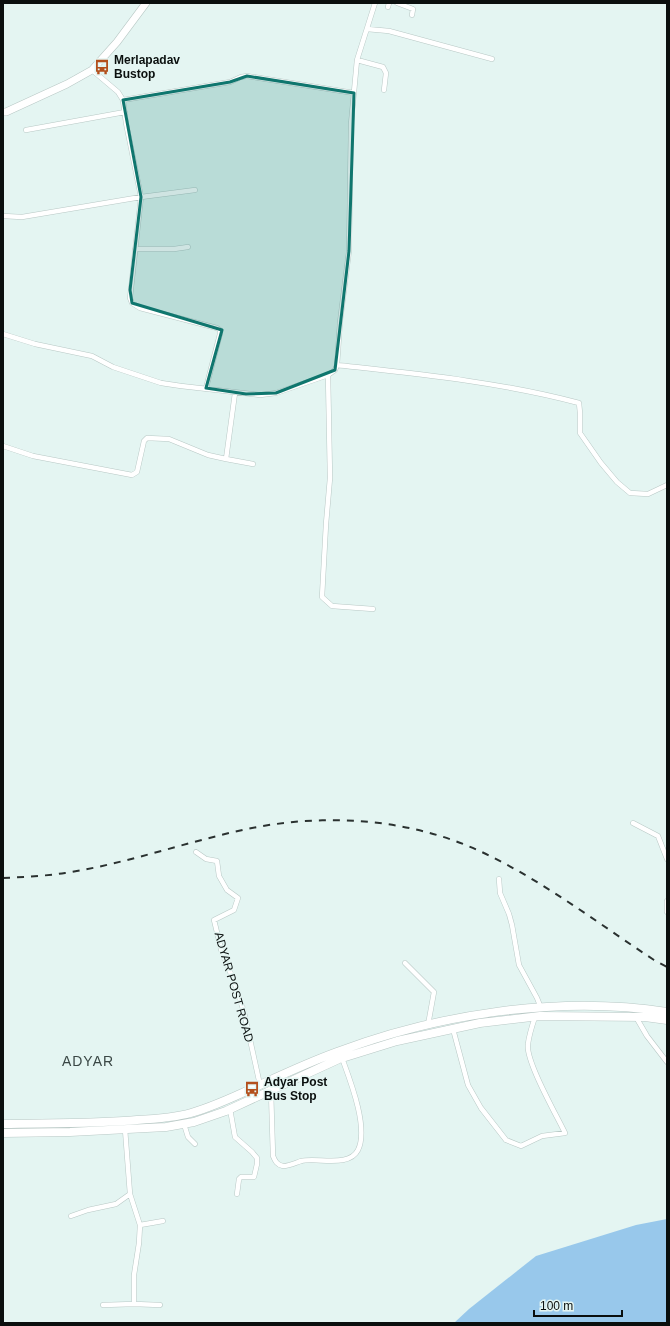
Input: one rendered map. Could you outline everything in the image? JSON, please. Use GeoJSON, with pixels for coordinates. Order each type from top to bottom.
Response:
{"type":"FeatureCollection","features":[{"type":"Feature","properties":{"kind":"highway"},"geometry":{"type":"LineString","coordinates":[[3,1124],[107,1123],[167,1118],[191,1113],[329,1059],[387,1034],[482,1013],[568,1006],[612,1007],[667,1012]]}},
{"type":"Feature","properties":{"kind":"highway"},"geometry":{"type":"LineString","coordinates":[[3,1133],[70,1132],[166,1127],[194,1122],[230,1109],[271,1091],[329,1059],[342,1058],[397,1041],[480,1023],[535,1017],[636,1017],[667,1020]]}},
{"type":"Feature","properties":{"kind":"main road"},"geometry":{"type":"LineString","coordinates":[[3,112],[40,97],[92,70],[117,42],[146,3]]}},
{"type":"Feature","properties":{"kind":"street"},"geometry":{"type":"LineString","coordinates":[[3,334],[35,344],[92,356],[113,367],[162,383],[235,393],[276,393],[328,375],[335,370],[337,364],[348,251],[351,124],[357,60],[375,3]]}},
{"type":"Feature","properties":{"kind":"street"},"geometry":{"type":"LineString","coordinates":[[397,3],[413,9],[412,14]]}},
{"type":"Feature","properties":{"kind":"street"},"geometry":{"type":"LineString","coordinates":[[367,29],[389,31],[492,59]]}},
{"type":"Feature","properties":{"kind":"street"},"geometry":{"type":"LineString","coordinates":[[357,60],[383,67],[386,73],[384,90]]}},
{"type":"Feature","properties":{"kind":"street"},"geometry":{"type":"LineString","coordinates":[[92,70],[118,92],[124,100],[141,197],[130,298],[132,303],[140,308],[220,330],[206,388]]}},
{"type":"Feature","properties":{"kind":"street"},"geometry":{"type":"LineString","coordinates":[[124,100],[230,82],[247,76],[354,93]]}},
{"type":"Feature","properties":{"kind":"street"},"geometry":{"type":"LineString","coordinates":[[26,130],[125,112]]}},
{"type":"Feature","properties":{"kind":"street"},"geometry":{"type":"LineString","coordinates":[[3,216],[22,217],[141,197],[195,190]]}},
{"type":"Feature","properties":{"kind":"street"},"geometry":{"type":"LineString","coordinates":[[135,249],[174,249],[188,247]]}},
{"type":"Feature","properties":{"kind":"street"},"geometry":{"type":"LineString","coordinates":[[337,364],[441,377],[544,394],[579,403],[580,433],[601,463],[617,482],[630,493],[648,494],[667,485]]}},
{"type":"Feature","properties":{"kind":"street"},"geometry":{"type":"LineString","coordinates":[[328,375],[330,478],[322,597],[332,606],[373,609]]}},
{"type":"Feature","properties":{"kind":"street"},"geometry":{"type":"LineString","coordinates":[[226,459],[235,393]]}},
{"type":"Feature","properties":{"kind":"street"},"geometry":{"type":"LineString","coordinates":[[3,446],[33,456],[132,475],[137,472],[144,441],[147,438],[169,439],[208,455],[253,464]]}},
{"type":"Feature","properties":{"kind":"street"},"geometry":{"type":"LineString","coordinates":[[633,823],[658,836],[667,859]]}},
{"type":"Feature","properties":{"kind":"street","name":"ADYAR POST ROAD"},"geometry":{"type":"LineString","coordinates":[[196,852],[206,859],[217,861],[219,876],[227,890],[238,898],[234,910],[214,920],[222,953],[234,981],[244,1012],[260,1085]]}},
{"type":"Feature","properties":{"kind":"street"},"geometry":{"type":"LineString","coordinates":[[500,879],[500,893],[509,914],[519,965],[538,998],[541,1008]]}},
{"type":"Feature","properties":{"kind":"street"},"geometry":{"type":"LineString","coordinates":[[667,901],[667,912]]}},
{"type":"Feature","properties":{"kind":"street"},"geometry":{"type":"LineString","coordinates":[[405,963],[434,992],[428,1025]]}},
{"type":"Feature","properties":{"kind":"street"},"geometry":{"type":"LineString","coordinates":[[453,1029],[468,1085],[474,1096],[481,1108],[506,1140],[521,1146],[542,1136],[565,1133],[540,1084],[529,1054],[527,1045],[535,1017]]}},
{"type":"Feature","properties":{"kind":"street"},"geometry":{"type":"LineString","coordinates":[[636,1017],[647,1036],[667,1062]]}},
{"type":"Feature","properties":{"kind":"street"},"geometry":{"type":"LineString","coordinates":[[271,1091],[273,1156],[277,1164],[289,1166],[301,1161],[340,1161],[350,1157],[358,1152],[362,1140],[357,1104],[342,1058]]}},
{"type":"Feature","properties":{"kind":"street"},"geometry":{"type":"LineString","coordinates":[[230,1109],[235,1137],[252,1152],[257,1161],[254,1176],[241,1177],[239,1179],[237,1194]]}},
{"type":"Feature","properties":{"kind":"street"},"geometry":{"type":"LineString","coordinates":[[184,1124],[188,1137],[195,1144]]}},
{"type":"Feature","properties":{"kind":"street"},"geometry":{"type":"LineString","coordinates":[[125,1129],[130,1194],[140,1225],[134,1275],[134,1304]]}},
{"type":"Feature","properties":{"kind":"street"},"geometry":{"type":"LineString","coordinates":[[71,1216],[88,1210],[116,1204],[130,1194]]}},
{"type":"Feature","properties":{"kind":"street"},"geometry":{"type":"LineString","coordinates":[[140,1225],[163,1221]]}},
{"type":"Feature","properties":{"kind":"street"},"geometry":{"type":"LineString","coordinates":[[103,1306],[160,1304]]}},
{"type":"Feature","properties":{"kind":"highlighted area"},"geometry":{"type":"Polygon","coordinates":[[[247,76],[354,93],[349,251],[335,370],[276,393],[246,394],[206,388],[222,330],[132,303],[130,290],[141,197],[123,100],[230,82],[247,76]]]}},
{"type":"Feature","properties":{"kind":"water"},"geometry":{"type":"Polygon","coordinates":[[[667,1219],[667,1323],[454,1323],[469,1309],[536,1256],[636,1225],[667,1219]]]}},
{"type":"Feature","properties":{"kind":"railway"},"geometry":{"type":"LineString","coordinates":[[3,878],[50,875],[87,869],[216,836],[269,825],[301,821],[332,820],[396,825],[427,832],[457,842],[508,865],[572,904],[654,960],[667,967]]}},
{"type":"Feature","properties":{"kind":"place","name":"Merlapadav Bustop"},"geometry":{"type":"Point","coordinates":[102,67]}},
{"type":"Feature","properties":{"kind":"place","name":"Adyar Post Bus Stop"},"geometry":{"type":"Point","coordinates":[252,1089]}},
{"type":"Feature","properties":{"kind":"district","name":"ADYAR"},"geometry":{"type":"Point","coordinates":[88,1061]}}]}
